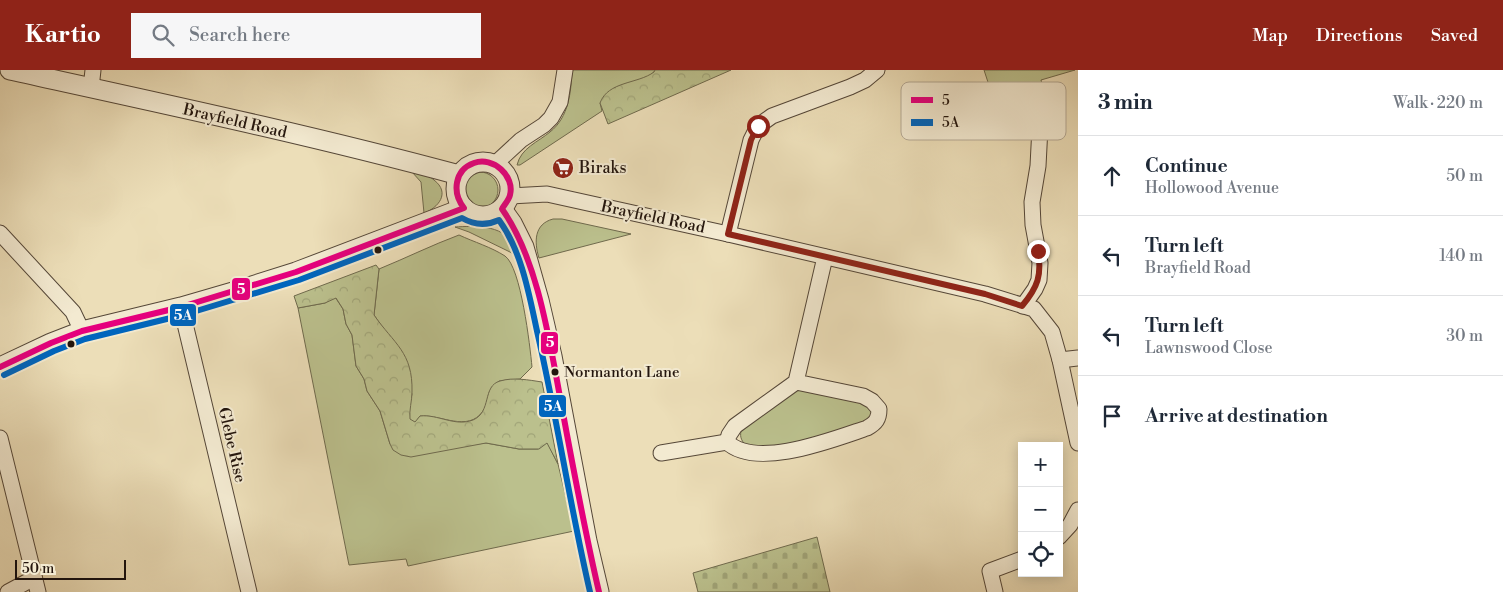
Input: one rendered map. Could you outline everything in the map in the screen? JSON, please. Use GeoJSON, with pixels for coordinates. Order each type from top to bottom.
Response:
{"type":"FeatureCollection","features":[{"type":"Feature","properties":{"kind":"street","name":"Brayfield Road"},"geometry":{"type":"LineString","coordinates":[[10,70],[92,79],[459,175]]}},
{"type":"Feature","properties":{"kind":"street"},"geometry":{"type":"LineString","coordinates":[[495,164],[521,140],[552,118],[560,102],[566,70]]}},
{"type":"Feature","properties":{"kind":"street"},"geometry":{"type":"LineString","coordinates":[[728,234],[751,140],[758,126],[772,116],[865,80],[877,70]]}},
{"type":"Feature","properties":{"kind":"street"},"geometry":{"type":"LineString","coordinates":[[1022,306],[1035,289],[1039,280],[1040,263],[1032,202],[1038,166],[1039,140]]}},
{"type":"Feature","properties":{"kind":"street"},"geometry":{"type":"LineString","coordinates":[[487,162],[495,164],[509,178],[511,189],[506,203],[495,214],[476,216],[464,208],[457,198],[456,182],[459,175],[466,167],[473,163],[487,162]]}},
{"type":"Feature","properties":{"kind":"street","name":"Brayfield Road"},"geometry":{"type":"LineString","coordinates":[[506,203],[547,194],[985,294],[1034,309],[1052,332],[1078,443]]}},
{"type":"Feature","properties":{"kind":"street"},"geometry":{"type":"LineString","coordinates":[[506,203],[512,223],[524,247],[539,300],[599,592]]}},
{"type":"Feature","properties":{"kind":"street"},"geometry":{"type":"LineString","coordinates":[[0,367],[82,331],[181,307],[296,272],[464,208]]}},
{"type":"Feature","properties":{"kind":"street"},"geometry":{"type":"LineString","coordinates":[[0,233],[68,306],[82,331]]}},
{"type":"Feature","properties":{"kind":"street"},"geometry":{"type":"LineString","coordinates":[[727,442],[735,426],[796,382],[825,257]]}},
{"type":"Feature","properties":{"kind":"street","name":"Glebe Rise"},"geometry":{"type":"LineString","coordinates":[[181,307],[249,592]]}},
{"type":"Feature","properties":{"kind":"street"},"geometry":{"type":"LineString","coordinates":[[1060,360],[1078,358]]}},
{"type":"Feature","properties":{"kind":"street"},"geometry":{"type":"LineString","coordinates":[[727,442],[733,448],[754,454],[803,449],[867,428],[875,424],[879,417],[879,409],[872,401],[863,396],[796,382]]}},
{"type":"Feature","properties":{"kind":"street"},"geometry":{"type":"LineString","coordinates":[[0,438],[36,585],[8,592]]}},
{"type":"Feature","properties":{"kind":"street"},"geometry":{"type":"LineString","coordinates":[[661,453],[727,442]]}},
{"type":"Feature","properties":{"kind":"street"},"geometry":{"type":"LineString","coordinates":[[1063,533],[1070,525],[1078,510]]}},
{"type":"Feature","properties":{"kind":"street"},"geometry":{"type":"LineString","coordinates":[[996,592],[990,571],[1018,560]]}},
{"type":"Feature","properties":{"kind":"green space"},"geometry":{"type":"Polygon","coordinates":[[[572,70],[655,70],[648,77],[614,88],[600,103],[602,111],[520,165],[517,165],[522,154],[550,132],[561,119],[568,104],[572,70]]]}},
{"type":"Feature","properties":{"kind":"green space"},"geometry":{"type":"Polygon","coordinates":[[[655,70],[731,70],[608,124],[600,103],[604,96],[616,87],[647,76],[655,70]]]}},
{"type":"Feature","properties":{"kind":"green space"},"geometry":{"type":"Polygon","coordinates":[[[984,70],[1075,70],[1041,80],[1042,82],[988,82],[984,70]]]}},
{"type":"Feature","properties":{"kind":"green space"},"geometry":{"type":"Polygon","coordinates":[[[412,172],[432,178],[442,190],[441,200],[438,204],[424,213],[421,182],[412,172]]]}},
{"type":"Feature","properties":{"kind":"green space"},"geometry":{"type":"Polygon","coordinates":[[[480,172],[487,173],[493,177],[497,183],[497,197],[493,203],[487,207],[480,208],[473,207],[467,203],[463,197],[462,190],[463,183],[467,177],[473,173],[480,172]]]}},
{"type":"Feature","properties":{"kind":"green space"},"geometry":{"type":"Polygon","coordinates":[[[553,219],[562,219],[631,234],[539,258],[536,246],[537,234],[542,225],[553,219]]]}},
{"type":"Feature","properties":{"kind":"green space"},"geometry":{"type":"Polygon","coordinates":[[[455,227],[487,228],[508,237],[519,256],[527,277],[512,253],[455,227]]]}},
{"type":"Feature","properties":{"kind":"green space"},"geometry":{"type":"Polygon","coordinates":[[[459,235],[500,253],[511,263],[524,308],[532,367],[520,379],[499,381],[490,391],[483,411],[470,421],[462,422],[420,416],[415,423],[409,419],[412,394],[383,328],[374,315],[379,269],[459,235]]]}},
{"type":"Feature","properties":{"kind":"green space"},"geometry":{"type":"Polygon","coordinates":[[[376,265],[379,269],[374,315],[406,358],[412,392],[410,419],[415,422],[420,416],[427,416],[466,422],[473,420],[483,411],[494,384],[510,379],[542,382],[558,464],[547,443],[539,449],[519,449],[486,443],[411,457],[401,455],[393,450],[380,411],[367,391],[364,379],[356,366],[352,335],[346,324],[343,309],[336,298],[325,303],[298,308],[294,296],[376,265]]]}},
{"type":"Feature","properties":{"kind":"green space"},"geometry":{"type":"Polygon","coordinates":[[[335,297],[343,309],[346,324],[352,335],[356,366],[364,379],[367,391],[380,411],[390,444],[460,446],[486,443],[519,449],[538,449],[547,442],[558,464],[574,531],[408,566],[406,559],[349,565],[298,308],[325,303],[335,297]]]}},
{"type":"Feature","properties":{"kind":"green space"},"geometry":{"type":"Polygon","coordinates":[[[793,388],[863,400],[872,412],[871,416],[863,425],[772,448],[746,446],[741,438],[742,428],[793,388]]]}},
{"type":"Feature","properties":{"kind":"green space"},"geometry":{"type":"Polygon","coordinates":[[[817,537],[830,592],[698,592],[693,573],[817,537]]]}},
{"type":"Feature","properties":{"kind":"transit line","name":"5"},"geometry":{"type":"LineString","coordinates":[[0,367],[82,331],[181,307],[296,272],[464,208],[458,196],[457,182],[459,176],[467,166],[474,163],[488,162],[501,169],[509,181],[510,195],[502,209],[524,251],[540,299],[599,592]]}},
{"type":"Feature","properties":{"kind":"transit line","name":"5A"},"geometry":{"type":"LineString","coordinates":[[4,375],[54,351],[85,339],[183,315],[299,280],[462,218],[480,224],[499,220],[514,246],[528,288],[590,592]]}},
{"type":"Feature","properties":{"kind":"place","name":"Biraks"},"geometry":{"type":"Point","coordinates":[563,168]}},
{"type":"Feature","properties":{"kind":"place","name":"Normanton Lane"},"geometry":{"type":"Point","coordinates":[555,372]}},
{"type":"Feature","properties":{"kind":"route"},"geometry":{"type":"LineString","coordinates":[[758,126],[751,140],[728,234],[985,294],[1022,306],[1035,289],[1039,280],[1040,263],[1038,251]]}}]}
